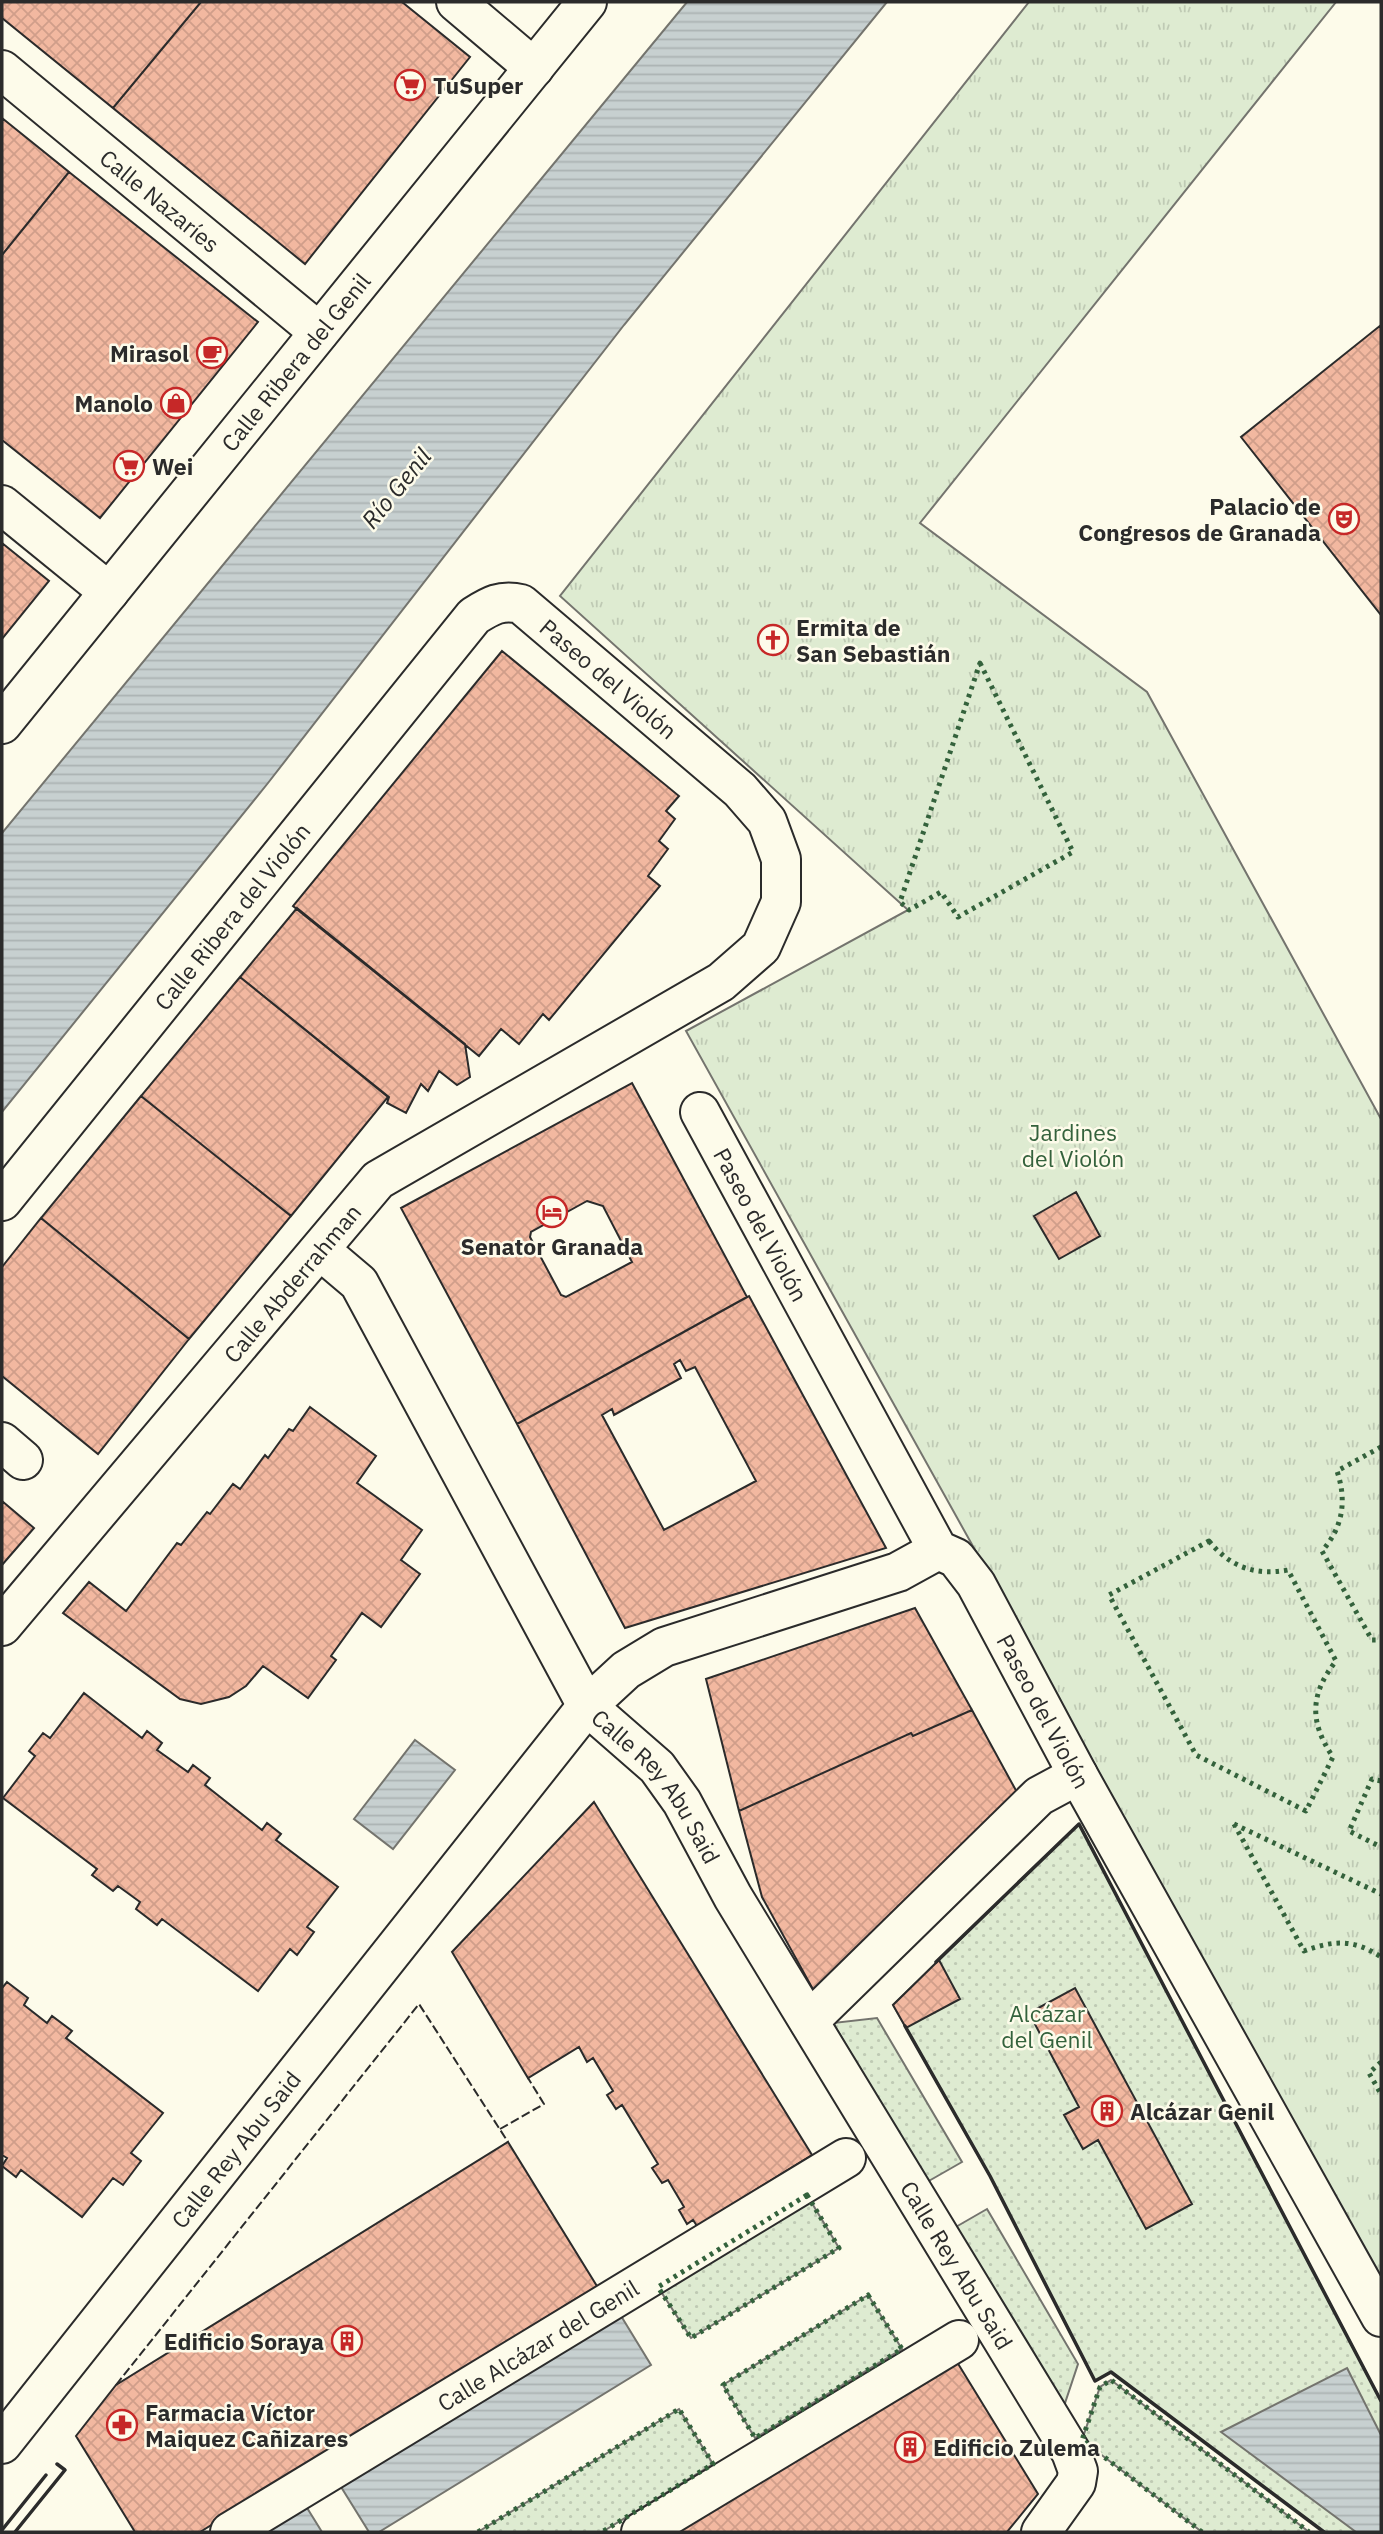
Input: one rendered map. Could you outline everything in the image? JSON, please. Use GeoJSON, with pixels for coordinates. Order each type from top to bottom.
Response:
{"type":"FeatureCollection","features":[{"type":"Feature","properties":{"kind":"street"},"geometry":{"type":"LineString","coordinates":[[456,2],[534,68]]}},
{"type":"Feature","properties":{"kind":"street","name":"Calle Ribera del Genil"},"geometry":{"type":"LineString","coordinates":[[2,724],[587,2]]}},
{"type":"Feature","properties":{"kind":"street","name":"Calle Nazaríes"},"geometry":{"type":"LineString","coordinates":[[2,70],[319,332]]}},
{"type":"Feature","properties":{"kind":"street"},"geometry":{"type":"LineString","coordinates":[[2,505],[108,592]]}},
{"type":"Feature","properties":{"kind":"street","name":"Paseo del Violón"},"geometry":{"type":"LineString","coordinates":[[462,633],[474,616],[492,605],[508,601],[521,604],[740,790],[767,821],[781,859],[782,902],[761,947],[721,982],[652,1023]]}},
{"type":"Feature","properties":{"kind":"street","name":"Calle Ribera del Violón"},"geometry":{"type":"LineString","coordinates":[[2,1201],[462,633]]}},
{"type":"Feature","properties":{"kind":"street","name":"Calle Abderrahman"},"geometry":{"type":"LineString","coordinates":[[2,1626],[378,1180],[652,1023]]}},
{"type":"Feature","properties":{"kind":"street","name":"Paseo del Violón"},"geometry":{"type":"LineString","coordinates":[[699,1112],[938,1550],[956,1558],[975,1584],[1078,1775],[1381,2317]]}},
{"type":"Feature","properties":{"kind":"street"},"geometry":{"type":"LineString","coordinates":[[320,1250],[359,1283],[587,1706],[626,1670],[664,1647],[898,1572],[938,1550]]}},
{"type":"Feature","properties":{"kind":"street","name":"Calle Rey Abu Said"},"geometry":{"type":"LineString","coordinates":[[2,2444],[587,1706],[657,1767],[682,1802],[733,1897],[1071,2452],[1078,2470],[1076,2483],[1041,2532]]}},
{"type":"Feature","properties":{"kind":"street"},"geometry":{"type":"LineString","coordinates":[[809,2021],[1039,1796],[1078,1775]]}},
{"type":"Feature","properties":{"kind":"street","name":"Calle Alcázar del Genil"},"geometry":{"type":"LineString","coordinates":[[230,2532],[846,2158]]}},
{"type":"Feature","properties":{"kind":"street"},"geometry":{"type":"LineString","coordinates":[[641,2532],[959,2340]]}},
{"type":"Feature","properties":{"kind":"green space","name":"Jardines del Violón"},"geometry":{"type":"Polygon","coordinates":[[[1029,2],[1336,2],[920,523],[1147,692],[1381,1119],[1381,2279],[686,1031],[908,910],[560,596],[1029,2]]]}},
{"type":"Feature","properties":{"kind":"green space","name":"Alcázar del Genil"},"geometry":{"type":"Polygon","coordinates":[[[1079,1824],[1381,2401],[1381,2532],[1324,2532],[1111,2372],[1095,2381],[990,2176],[893,2005],[1079,1824]]]}},
{"type":"Feature","properties":{"kind":"green space"},"geometry":{"type":"Polygon","coordinates":[[[877,2018],[962,2162],[927,2182],[833,2023],[877,2018]]]}},
{"type":"Feature","properties":{"kind":"green space"},"geometry":{"type":"Polygon","coordinates":[[[807,2195],[839,2248],[691,2338],[658,2287],[807,2195]]]}},
{"type":"Feature","properties":{"kind":"green space"},"geometry":{"type":"Polygon","coordinates":[[[987,2209],[1078,2364],[1062,2412],[954,2228],[987,2209]]]}},
{"type":"Feature","properties":{"kind":"green space"},"geometry":{"type":"Polygon","coordinates":[[[868,2295],[902,2349],[755,2438],[723,2385],[868,2295]]]}},
{"type":"Feature","properties":{"kind":"green space"},"geometry":{"type":"Polygon","coordinates":[[[1111,2380],[1309,2532],[1202,2532],[1082,2440],[1100,2387],[1111,2380]]]}},
{"type":"Feature","properties":{"kind":"green space"},"geometry":{"type":"Polygon","coordinates":[[[679,2409],[713,2464],[602,2532],[478,2532],[679,2409]]]}},
{"type":"Feature","properties":{"kind":"water","name":"Río Genil"},"geometry":{"type":"Polygon","coordinates":[[[687,2],[887,2],[624,325],[268,783],[2,1112],[2,833],[687,2]]]}},
{"type":"Feature","properties":{"kind":"water"},"geometry":{"type":"Polygon","coordinates":[[[415,1740],[455,1770],[393,1849],[354,1819],[415,1740]]]}},
{"type":"Feature","properties":{"kind":"water"},"geometry":{"type":"Polygon","coordinates":[[[618,2311],[651,2365],[379,2532],[369,2532],[338,2482],[618,2311]]]}},
{"type":"Feature","properties":{"kind":"water"},"geometry":{"type":"Polygon","coordinates":[[[1347,2368],[1381,2435],[1381,2532],[1356,2532],[1221,2432],[1347,2368]]]}},
{"type":"Feature","properties":{"kind":"water"},"geometry":{"type":"Polygon","coordinates":[[[304,2503],[322,2532],[256,2532],[304,2503]]]}},
{"type":"Feature","properties":{"kind":"building"},"geometry":{"type":"Polygon","coordinates":[[[2,2],[201,2],[113,108],[2,18],[2,2]]]}},
{"type":"Feature","properties":{"kind":"building"},"geometry":{"type":"Polygon","coordinates":[[[201,2],[402,2],[470,57],[305,264],[113,108],[201,2]]]}},
{"type":"Feature","properties":{"kind":"building"},"geometry":{"type":"Polygon","coordinates":[[[2,118],[69,172],[2,255],[2,118]]]}},
{"type":"Feature","properties":{"kind":"building"},"geometry":{"type":"Polygon","coordinates":[[[69,172],[258,322],[100,518],[2,440],[2,255],[69,172]]]}},
{"type":"Feature","properties":{"kind":"building","name":"Palacio de Congresos de Granada"},"geometry":{"type":"Polygon","coordinates":[[[1381,325],[1381,615],[1241,437],[1381,325]]]}},
{"type":"Feature","properties":{"kind":"building"},"geometry":{"type":"Polygon","coordinates":[[[2,543],[49,581],[2,639],[2,543]]]}},
{"type":"Feature","properties":{"kind":"building"},"geometry":{"type":"Polygon","coordinates":[[[502,651],[679,796],[666,811],[675,819],[659,841],[668,849],[648,876],[660,886],[549,1020],[543,1014],[519,1044],[501,1029],[479,1056],[293,906],[502,651]]]}},
{"type":"Feature","properties":{"kind":"building"},"geometry":{"type":"Polygon","coordinates":[[[297,908],[465,1044],[470,1077],[457,1085],[439,1071],[428,1091],[421,1084],[406,1113],[387,1103],[389,1097],[240,977],[297,908]]]}},
{"type":"Feature","properties":{"kind":"building"},"geometry":{"type":"Polygon","coordinates":[[[240,977],[388,1097],[291,1216],[141,1096],[240,977]]]}},
{"type":"Feature","properties":{"kind":"building"},"geometry":{"type":"Polygon","coordinates":[[[632,1083],[747,1297],[517,1424],[401,1208],[632,1083]],[[587,1201],[531,1232],[530,1237],[561,1295],[566,1297],[632,1262],[603,1206],[587,1201]]]}},
{"type":"Feature","properties":{"kind":"building"},"geometry":{"type":"Polygon","coordinates":[[[141,1096],[291,1216],[189,1339],[41,1218],[141,1096]]]}},
{"type":"Feature","properties":{"kind":"building"},"geometry":{"type":"Polygon","coordinates":[[[1076,1192],[1100,1236],[1059,1259],[1034,1216],[1076,1192]]]}},
{"type":"Feature","properties":{"kind":"building"},"geometry":{"type":"Polygon","coordinates":[[[41,1218],[189,1339],[98,1454],[2,1376],[2,1267],[41,1218]]]}},
{"type":"Feature","properties":{"kind":"building"},"geometry":{"type":"Polygon","coordinates":[[[749,1296],[886,1548],[625,1628],[517,1424],[749,1296]],[[680,1360],[674,1364],[681,1378],[614,1415],[612,1409],[602,1415],[664,1530],[756,1481],[695,1367],[686,1371],[680,1360]]]}},
{"type":"Feature","properties":{"kind":"building"},"geometry":{"type":"Polygon","coordinates":[[[310,1407],[376,1456],[357,1483],[422,1530],[401,1560],[420,1574],[381,1627],[362,1613],[331,1656],[336,1660],[308,1698],[263,1666],[246,1686],[229,1697],[201,1704],[180,1699],[63,1613],[89,1582],[126,1611],[177,1543],[181,1545],[233,1484],[240,1489],[265,1455],[268,1458],[289,1429],[293,1431],[310,1407]]]}},
{"type":"Feature","properties":{"kind":"building"},"geometry":{"type":"Polygon","coordinates":[[[2,1501],[34,1528],[2,1565],[2,1501]]]}},
{"type":"Feature","properties":{"kind":"building"},"geometry":{"type":"Polygon","coordinates":[[[915,1608],[972,1710],[913,1736],[911,1733],[739,1811],[706,1679],[915,1608]]]}},
{"type":"Feature","properties":{"kind":"building"},"geometry":{"type":"Polygon","coordinates":[[[84,1693],[142,1738],[147,1731],[162,1743],[157,1750],[188,1772],[193,1765],[210,1778],[205,1785],[262,1830],[267,1823],[281,1834],[276,1840],[338,1887],[307,1927],[314,1932],[297,1955],[290,1949],[258,1991],[162,1919],[157,1925],[136,1909],[140,1902],[118,1886],[113,1891],[92,1875],[97,1869],[3,1798],[35,1756],[29,1751],[43,1733],[50,1738],[84,1693]]]}},
{"type":"Feature","properties":{"kind":"building"},"geometry":{"type":"Polygon","coordinates":[[[972,1710],[1025,1807],[815,1993],[762,1897],[739,1811],[911,1733],[913,1736],[972,1710]]]}},
{"type":"Feature","properties":{"kind":"building"},"geometry":{"type":"Polygon","coordinates":[[[594,1802],[812,2155],[697,2226],[693,2220],[687,2224],[679,2210],[684,2207],[668,2180],[662,2183],[652,2168],[658,2164],[622,2105],[616,2109],[607,2095],[613,2091],[593,2058],[587,2062],[579,2047],[528,2078],[452,1952],[594,1802]]]}},
{"type":"Feature","properties":{"kind":"building"},"geometry":{"type":"Polygon","coordinates":[[[939,1960],[960,1999],[906,2028],[893,2005],[939,1960]]]}},
{"type":"Feature","properties":{"kind":"building"},"geometry":{"type":"Polygon","coordinates":[[[7,1982],[28,1998],[24,2005],[47,2023],[52,2016],[72,2031],[66,2038],[163,2113],[131,2153],[141,2161],[123,2185],[113,2178],[82,2217],[21,2170],[16,2177],[2,2166],[7,2158],[2,2155],[2,1988],[7,1982]]]}},
{"type":"Feature","properties":{"kind":"building","name":"Alcázar Genil"},"geometry":{"type":"Polygon","coordinates":[[[1075,1988],[1192,2204],[1146,2229],[1098,2140],[1083,2149],[1064,2115],[1079,2107],[1029,2013],[1075,1988]]]}},
{"type":"Feature","properties":{"kind":"building","name":"Edificio Soraya"},"geometry":{"type":"Polygon","coordinates":[[[508,2142],[600,2291],[584,2301],[581,2296],[200,2532],[135,2532],[76,2436],[116,2385],[508,2142]]]}},
{"type":"Feature","properties":{"kind":"building","name":"Edificio Zulema"},"geometry":{"type":"Polygon","coordinates":[[[957,2362],[1038,2494],[1007,2532],[675,2532],[957,2362]]]}},
{"type":"Feature","properties":{"kind":"hedge"},"geometry":{"type":"LineString","coordinates":[[980,663],[1073,852],[958,917],[941,892],[909,910],[900,902],[980,663]]}},
{"type":"Feature","properties":{"kind":"hedge"},"geometry":{"type":"LineString","coordinates":[[1381,1447],[1337,1471],[1342,1493],[1341,1513],[1335,1533],[1322,1551],[1372,1640],[1381,1640]]}},
{"type":"Feature","properties":{"kind":"hedge"},"geometry":{"type":"LineString","coordinates":[[1209,1541],[1226,1557],[1244,1568],[1265,1572],[1288,1570],[1336,1661],[1321,1685],[1316,1708],[1320,1732],[1333,1757],[1306,1811],[1196,1755],[1109,1595],[1209,1541]]}},
{"type":"Feature","properties":{"kind":"hedge"},"geometry":{"type":"LineString","coordinates":[[1381,1781],[1372,1779],[1349,1831],[1381,1847]]}},
{"type":"Feature","properties":{"kind":"hedge"},"geometry":{"type":"LineString","coordinates":[[1234,1824],[1304,1951],[1344,1943],[1362,1947],[1381,1957]]}},
{"type":"Feature","properties":{"kind":"hedge"},"geometry":{"type":"LineString","coordinates":[[1234,1824],[1381,1894]]}},
{"type":"Feature","properties":{"kind":"hedge"},"geometry":{"type":"LineString","coordinates":[[1381,2062],[1369,2073],[1381,2094]]}},
{"type":"Feature","properties":{"kind":"hedge"},"geometry":{"type":"LineString","coordinates":[[807,2195],[839,2248],[691,2338],[658,2287],[807,2195]]}},
{"type":"Feature","properties":{"kind":"hedge"},"geometry":{"type":"LineString","coordinates":[[868,2295],[902,2349],[755,2438],[723,2385],[868,2295]]}},
{"type":"Feature","properties":{"kind":"hedge"},"geometry":{"type":"LineString","coordinates":[[1202,2532],[1082,2440],[1100,2387],[1111,2380],[1309,2532]]}},
{"type":"Feature","properties":{"kind":"hedge"},"geometry":{"type":"LineString","coordinates":[[478,2532],[679,2409],[713,2464],[602,2532]]}},
{"type":"Feature","properties":{"kind":"fence"},"geometry":{"type":"LineString","coordinates":[[116,2385],[419,2004],[508,2142]]}},
{"type":"Feature","properties":{"kind":"fence"},"geometry":{"type":"LineString","coordinates":[[500,2129],[544,2104],[528,2078]]}},
{"type":"Feature","properties":{"kind":"wall"},"geometry":{"type":"LineString","coordinates":[[936,1962],[1079,1824],[1381,2401]]}},
{"type":"Feature","properties":{"kind":"wall"},"geometry":{"type":"LineString","coordinates":[[905,2026],[990,2176],[1095,2381],[1111,2372],[1324,2532]]}},
{"type":"Feature","properties":{"kind":"wall"},"geometry":{"type":"LineString","coordinates":[[15,2532],[65,2470],[57,2464]]}},
{"type":"Feature","properties":{"kind":"wall"},"geometry":{"type":"LineString","coordinates":[[2,2530],[46,2475]]}},
{"type":"Feature","properties":{"kind":"place","name":"TuSuper"},"geometry":{"type":"Point","coordinates":[410,85]}},
{"type":"Feature","properties":{"kind":"place","name":"Mirasol"},"geometry":{"type":"Point","coordinates":[212,353]}},
{"type":"Feature","properties":{"kind":"place","name":"Manolo"},"geometry":{"type":"Point","coordinates":[176,403]}},
{"type":"Feature","properties":{"kind":"place","name":"Wei"},"geometry":{"type":"Point","coordinates":[129,466]}},
{"type":"Feature","properties":{"kind":"place","name":"Palacio de Congresos de Granada"},"geometry":{"type":"Point","coordinates":[1344,519]}},
{"type":"Feature","properties":{"kind":"place","name":"Ermita de San Sebastián"},"geometry":{"type":"Point","coordinates":[773,640]}},
{"type":"Feature","properties":{"kind":"place","name":"Senator Granada"},"geometry":{"type":"Point","coordinates":[552,1212]}},
{"type":"Feature","properties":{"kind":"place","name":"Alcázar Genil"},"geometry":{"type":"Point","coordinates":[1107,2111]}},
{"type":"Feature","properties":{"kind":"place","name":"Edificio Soraya"},"geometry":{"type":"Point","coordinates":[347,2341]}},
{"type":"Feature","properties":{"kind":"place","name":"Farmacia Víctor Maiquez Cañizares"},"geometry":{"type":"Point","coordinates":[122,2425]}},
{"type":"Feature","properties":{"kind":"place","name":"Edificio Zulema"},"geometry":{"type":"Point","coordinates":[910,2447]}}]}
